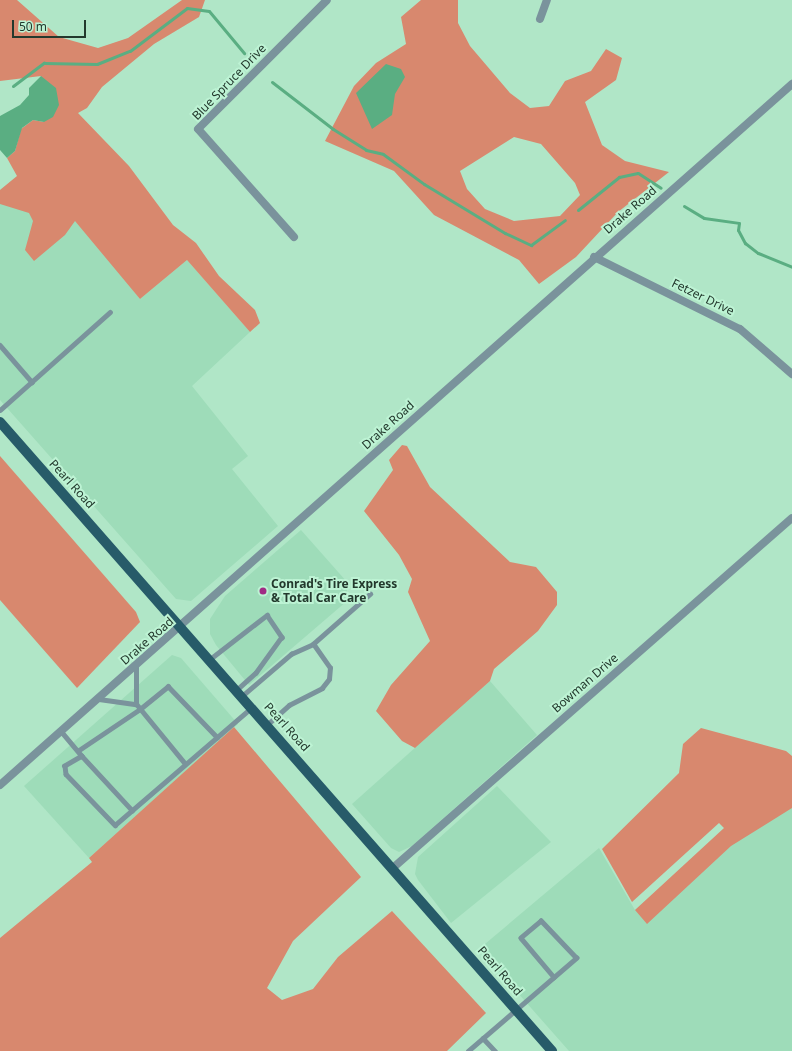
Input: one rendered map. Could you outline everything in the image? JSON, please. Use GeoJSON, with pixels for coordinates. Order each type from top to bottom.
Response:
{"type":"FeatureCollection","features":[{"type":"Feature","properties":{"kind":"main road","name":"Pearl Road"},"geometry":{"type":"LineString","coordinates":[[0,422],[394,867],[552,1051]]}},
{"type":"Feature","properties":{"kind":"street","name":"Blue Spruce Drive"},"geometry":{"type":"LineString","coordinates":[[294,237],[198,129],[327,0]]}},
{"type":"Feature","properties":{"kind":"street"},"geometry":{"type":"LineString","coordinates":[[540,19],[547,0]]}},
{"type":"Feature","properties":{"kind":"street","name":"Drake Road"},"geometry":{"type":"LineString","coordinates":[[0,785],[181,627],[594,257],[792,84]]}},
{"type":"Feature","properties":{"kind":"street","name":"Fetzer Drive"},"geometry":{"type":"LineString","coordinates":[[594,257],[740,329],[792,374]]}},
{"type":"Feature","properties":{"kind":"street","name":"Bowman Drive"},"geometry":{"type":"LineString","coordinates":[[394,867],[792,518]]}},
{"type":"Feature","properties":{"kind":"lane"},"geometry":{"type":"LineString","coordinates":[[0,410],[110,312]]}},
{"type":"Feature","properties":{"kind":"lane"},"geometry":{"type":"LineString","coordinates":[[0,345],[32,382]]}},
{"type":"Feature","properties":{"kind":"lane"},"geometry":{"type":"LineString","coordinates":[[240,693],[291,654],[313,644],[370,594]]}},
{"type":"Feature","properties":{"kind":"lane"},"geometry":{"type":"LineString","coordinates":[[210,659],[267,615],[282,637],[240,693]]}},
{"type":"Feature","properties":{"kind":"lane"},"geometry":{"type":"LineString","coordinates":[[268,724],[289,705],[322,688],[329,679],[330,668],[313,644]]}},
{"type":"Feature","properties":{"kind":"lane"},"geometry":{"type":"LineString","coordinates":[[136,666],[136,704],[185,764]]}},
{"type":"Feature","properties":{"kind":"lane"},"geometry":{"type":"LineString","coordinates":[[79,750],[140,709],[168,686],[216,737]]}},
{"type":"Feature","properties":{"kind":"lane"},"geometry":{"type":"LineString","coordinates":[[99,699],[136,704]]}},
{"type":"Feature","properties":{"kind":"lane"},"geometry":{"type":"LineString","coordinates":[[82,756],[65,766],[66,774],[115,825],[252,707]]}},
{"type":"Feature","properties":{"kind":"lane"},"geometry":{"type":"LineString","coordinates":[[61,731],[132,810]]}},
{"type":"Feature","properties":{"kind":"lane"},"geometry":{"type":"LineString","coordinates":[[468,1051],[516,1009],[554,977],[576,958],[541,921],[521,938],[554,977]]}},
{"type":"Feature","properties":{"kind":"lane"},"geometry":{"type":"LineString","coordinates":[[483,1038],[495,1051]]}},
{"type":"Feature","properties":{"kind":"shaded area"},"geometry":{"type":"Polygon","coordinates":[[[0,0],[17,0],[59,37],[98,48],[128,38],[182,0],[205,0],[199,17],[154,44],[102,87],[87,108],[78,113],[129,166],[173,225],[196,243],[219,276],[255,310],[260,323],[250,332],[187,260],[140,299],[75,221],[65,235],[34,261],[25,250],[33,221],[29,213],[0,204],[0,190],[17,176],[7,158],[15,151],[21,129],[33,120],[44,122],[41,76],[0,81],[0,0]]]}},
{"type":"Feature","properties":{"kind":"shaded area"},"geometry":{"type":"Polygon","coordinates":[[[421,0],[458,0],[458,23],[470,46],[510,93],[530,108],[549,106],[565,81],[591,71],[606,49],[622,58],[616,80],[585,102],[602,145],[625,161],[669,172],[618,212],[576,257],[539,284],[519,260],[434,215],[394,171],[325,141],[354,86],[376,63],[406,44],[401,17],[421,0]],[[514,137],[460,171],[467,189],[485,209],[514,221],[560,216],[580,195],[575,183],[541,144],[514,137]]]}},
{"type":"Feature","properties":{"kind":"shaded area"},"geometry":{"type":"Polygon","coordinates":[[[386,64],[401,69],[405,77],[395,94],[392,115],[372,129],[356,93],[386,64]]]}},
{"type":"Feature","properties":{"kind":"shaded area"},"geometry":{"type":"Polygon","coordinates":[[[41,76],[56,88],[59,105],[53,117],[44,122],[33,120],[22,128],[15,151],[7,158],[0,150],[0,116],[20,105],[29,95],[29,88],[41,76]]]}},
{"type":"Feature","properties":{"kind":"shaded area"},"geometry":{"type":"Polygon","coordinates":[[[37,161],[140,299],[187,260],[250,332],[192,386],[248,456],[232,469],[278,526],[191,601],[176,599],[0,400],[0,190],[37,161]]]}},
{"type":"Feature","properties":{"kind":"shaded area"},"geometry":{"type":"Polygon","coordinates":[[[402,445],[407,446],[430,487],[510,562],[536,567],[557,592],[557,605],[538,631],[494,669],[490,681],[415,748],[402,741],[376,711],[391,685],[430,641],[408,592],[412,579],[399,555],[364,511],[393,470],[389,460],[402,445]]]}},
{"type":"Feature","properties":{"kind":"shaded area"},"geometry":{"type":"Polygon","coordinates":[[[0,456],[136,612],[140,622],[77,688],[0,600],[0,456]]]}},
{"type":"Feature","properties":{"kind":"shaded area"},"geometry":{"type":"Polygon","coordinates":[[[301,530],[347,582],[347,601],[249,685],[216,645],[210,634],[210,619],[225,596],[301,530]]]}},
{"type":"Feature","properties":{"kind":"shaded area"},"geometry":{"type":"Polygon","coordinates":[[[172,655],[181,658],[238,724],[89,858],[24,786],[172,655]]]}},
{"type":"Feature","properties":{"kind":"shaded area"},"geometry":{"type":"Polygon","coordinates":[[[490,681],[537,735],[412,846],[399,852],[391,848],[352,804],[490,681]]]}},
{"type":"Feature","properties":{"kind":"shaded area"},"geometry":{"type":"Polygon","coordinates":[[[234,727],[361,877],[293,941],[267,988],[282,1000],[313,989],[338,957],[392,911],[486,1013],[447,1051],[0,1051],[0,938],[92,862],[89,858],[234,727]]]}},
{"type":"Feature","properties":{"kind":"shaded area"},"geometry":{"type":"Polygon","coordinates":[[[701,728],[786,751],[792,756],[792,808],[731,846],[647,924],[635,910],[724,828],[719,823],[632,902],[602,849],[679,773],[683,744],[701,728]]]}},
{"type":"Feature","properties":{"kind":"shaded area"},"geometry":{"type":"Polygon","coordinates":[[[792,770],[792,1051],[569,1051],[479,949],[599,848],[635,910],[792,770]]]}},
{"type":"Feature","properties":{"kind":"shaded area"},"geometry":{"type":"Polygon","coordinates":[[[497,786],[551,842],[451,923],[415,874],[418,857],[497,786]]]}},
{"type":"Feature","properties":{"kind":"waterway"},"geometry":{"type":"LineString","coordinates":[[13,86],[44,63],[97,64],[130,51],[187,8],[209,11],[244,53]]}},
{"type":"Feature","properties":{"kind":"waterway"},"geometry":{"type":"LineString","coordinates":[[272,82],[333,129],[366,150],[383,154],[424,184],[505,233],[531,245],[565,220]]}},
{"type":"Feature","properties":{"kind":"waterway"},"geometry":{"type":"LineString","coordinates":[[578,210],[619,177],[638,173],[661,188]]}},
{"type":"Feature","properties":{"kind":"waterway"},"geometry":{"type":"LineString","coordinates":[[684,206],[704,218],[739,223],[738,230],[745,243],[758,253],[792,267]]}},
{"type":"Feature","properties":{"kind":"place","name":"Conrad's Tire Express & Total Car Care"},"geometry":{"type":"Point","coordinates":[263,591]}}]}
